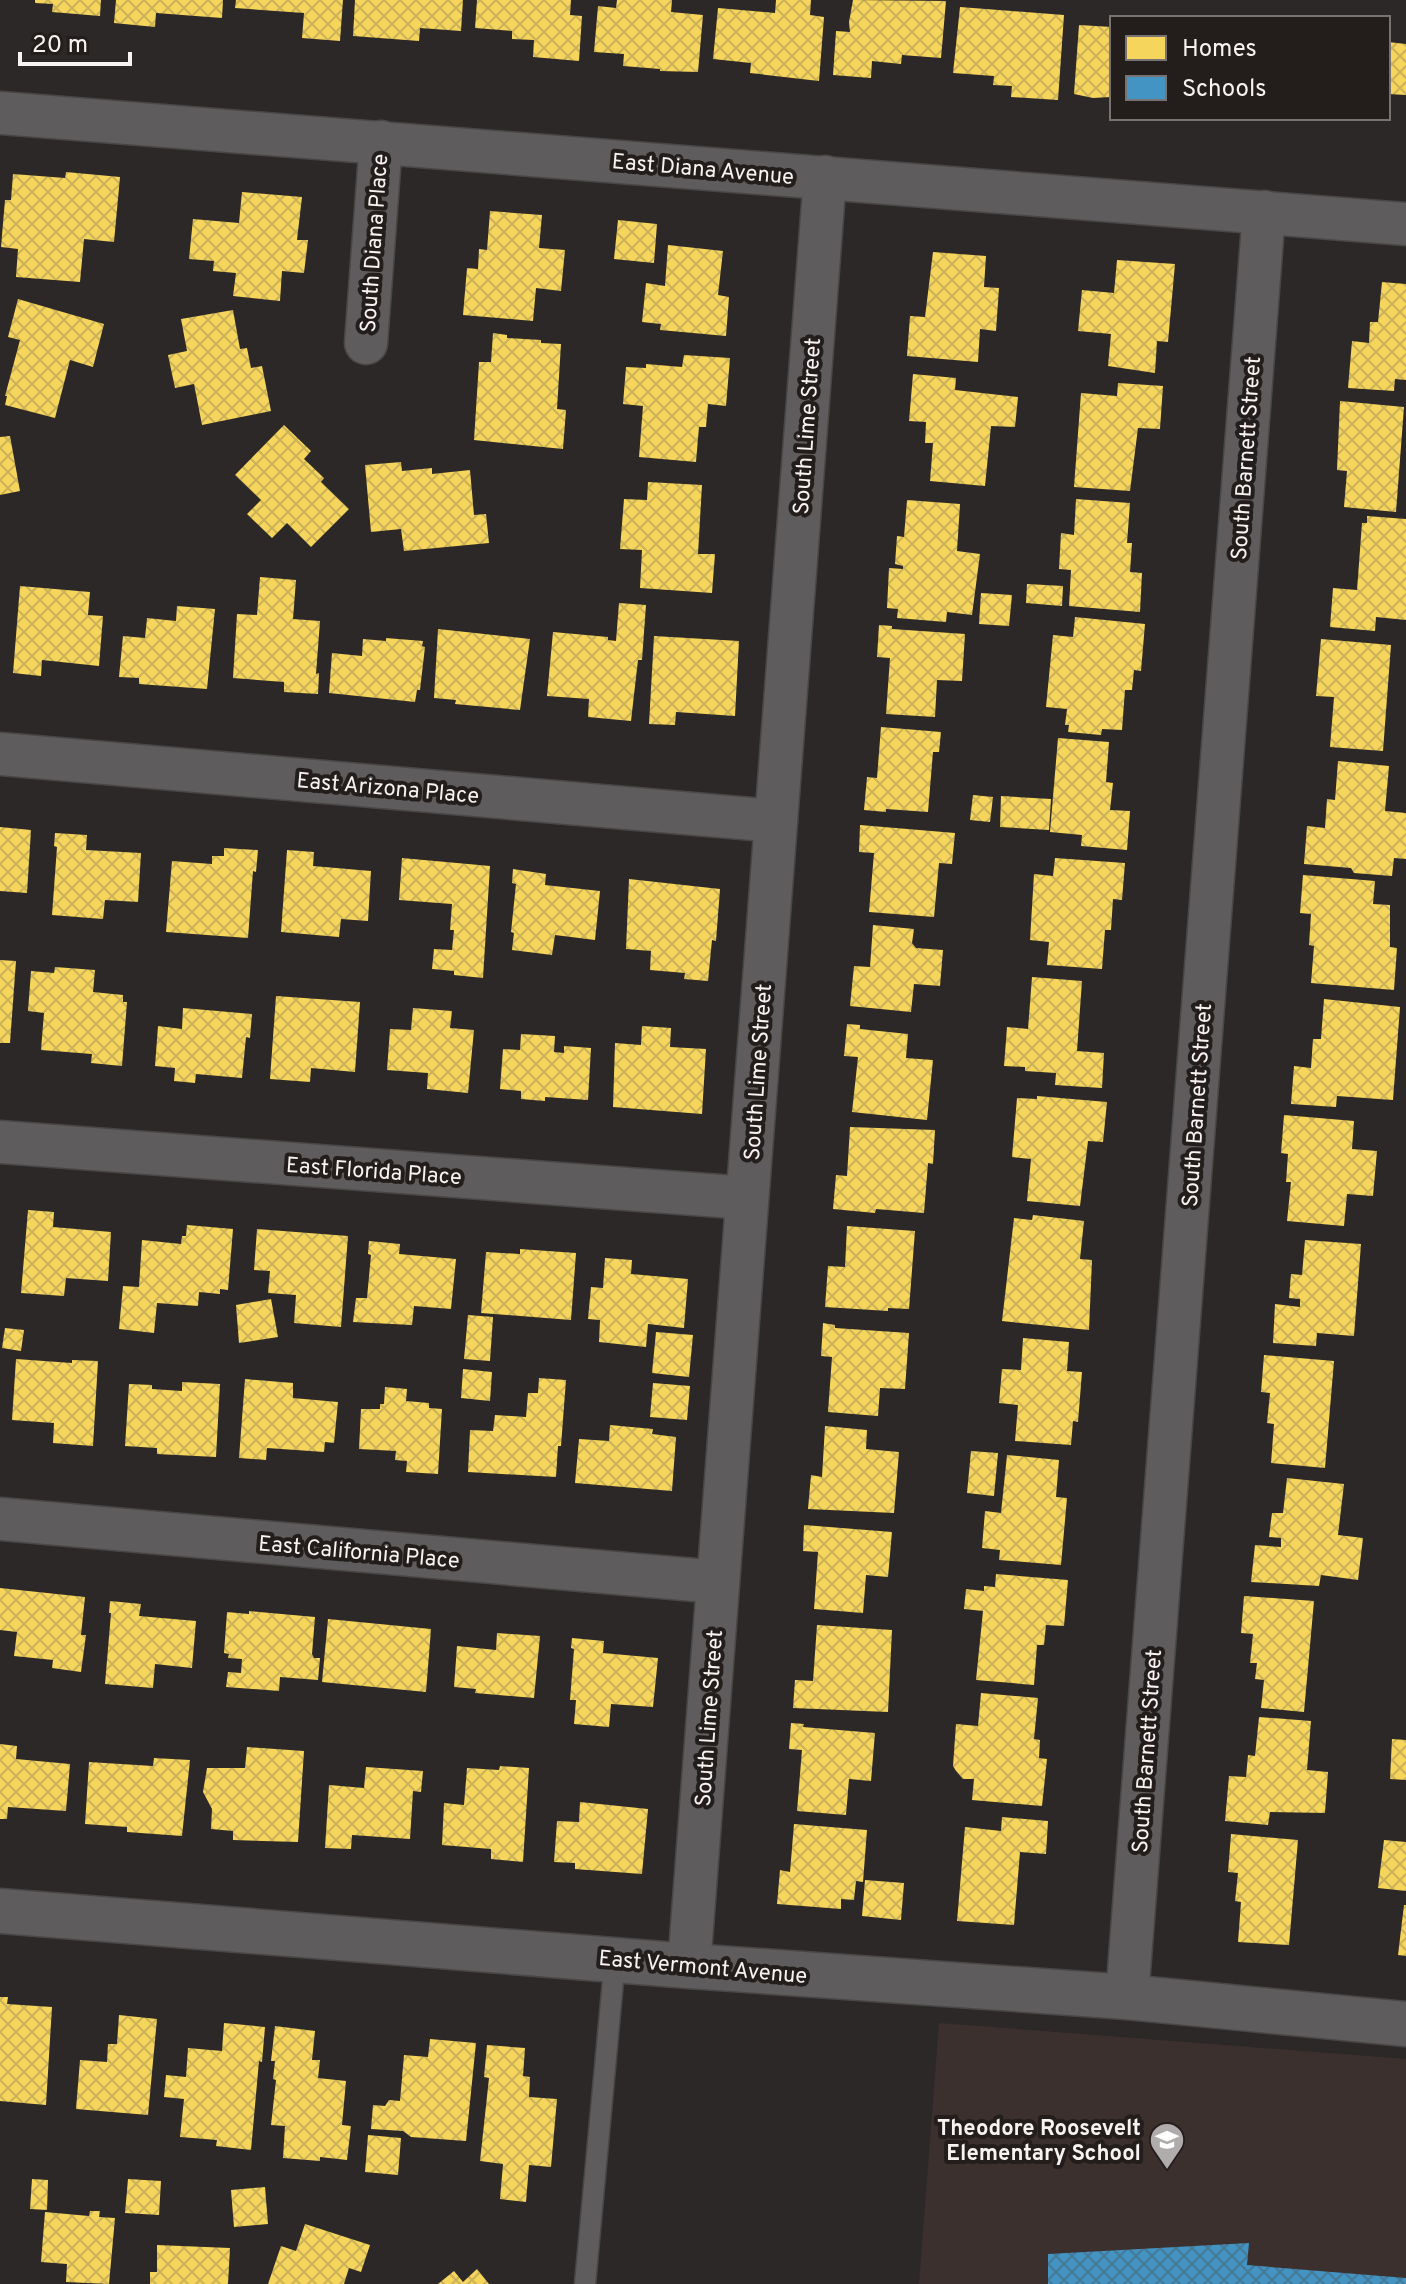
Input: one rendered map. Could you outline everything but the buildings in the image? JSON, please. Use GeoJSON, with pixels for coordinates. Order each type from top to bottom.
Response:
{"type":"FeatureCollection","features":[{"type":"Feature","properties":{"kind":"street","name":"East Diana Avenue"},"geometry":{"type":"LineString","coordinates":[[0,113],[1406,224]]}},
{"type":"Feature","properties":{"kind":"street","name":"South Diana Place"},"geometry":{"type":"LineString","coordinates":[[366,343],[381,142]]}},
{"type":"Feature","properties":{"kind":"street","name":"South Lime Street"},"geometry":{"type":"LineString","coordinates":[[689,1966],[825,177]]}},
{"type":"Feature","properties":{"kind":"street","name":"South Barnett Street"},"geometry":{"type":"LineString","coordinates":[[1127,1997],[1264,212]]}},
{"type":"Feature","properties":{"kind":"street","name":"East Arizona Place"},"geometry":{"type":"LineString","coordinates":[[0,754],[776,821]]}},
{"type":"Feature","properties":{"kind":"street","name":"East Florida Place"},"geometry":{"type":"LineString","coordinates":[[0,1142],[747,1198]]}},
{"type":"Feature","properties":{"kind":"street","name":"East California Place"},"geometry":{"type":"LineString","coordinates":[[0,1519],[718,1582]]}},
{"type":"Feature","properties":{"kind":"street","name":"East Vermont Avenue"},"geometry":{"type":"LineString","coordinates":[[0,1911],[689,1966],[1127,1997],[1406,2024]]}},
{"type":"Feature","properties":{"kind":"lane"},"geometry":{"type":"LineString","coordinates":[[585,2284],[615,1959]]}},
{"type":"Feature","properties":{"kind":"shaded area","name":"Theodore Roosevelt Elementary School"},"geometry":{"type":"Polygon","coordinates":[[[939,2023],[1406,2059],[1406,2284],[919,2284],[939,2023]]]}},
{"type":"Feature","properties":{"kind":"place","name":"Theodore Roosevelt Elementary School"},"geometry":{"type":"Point","coordinates":[1167,2171]}}]}
